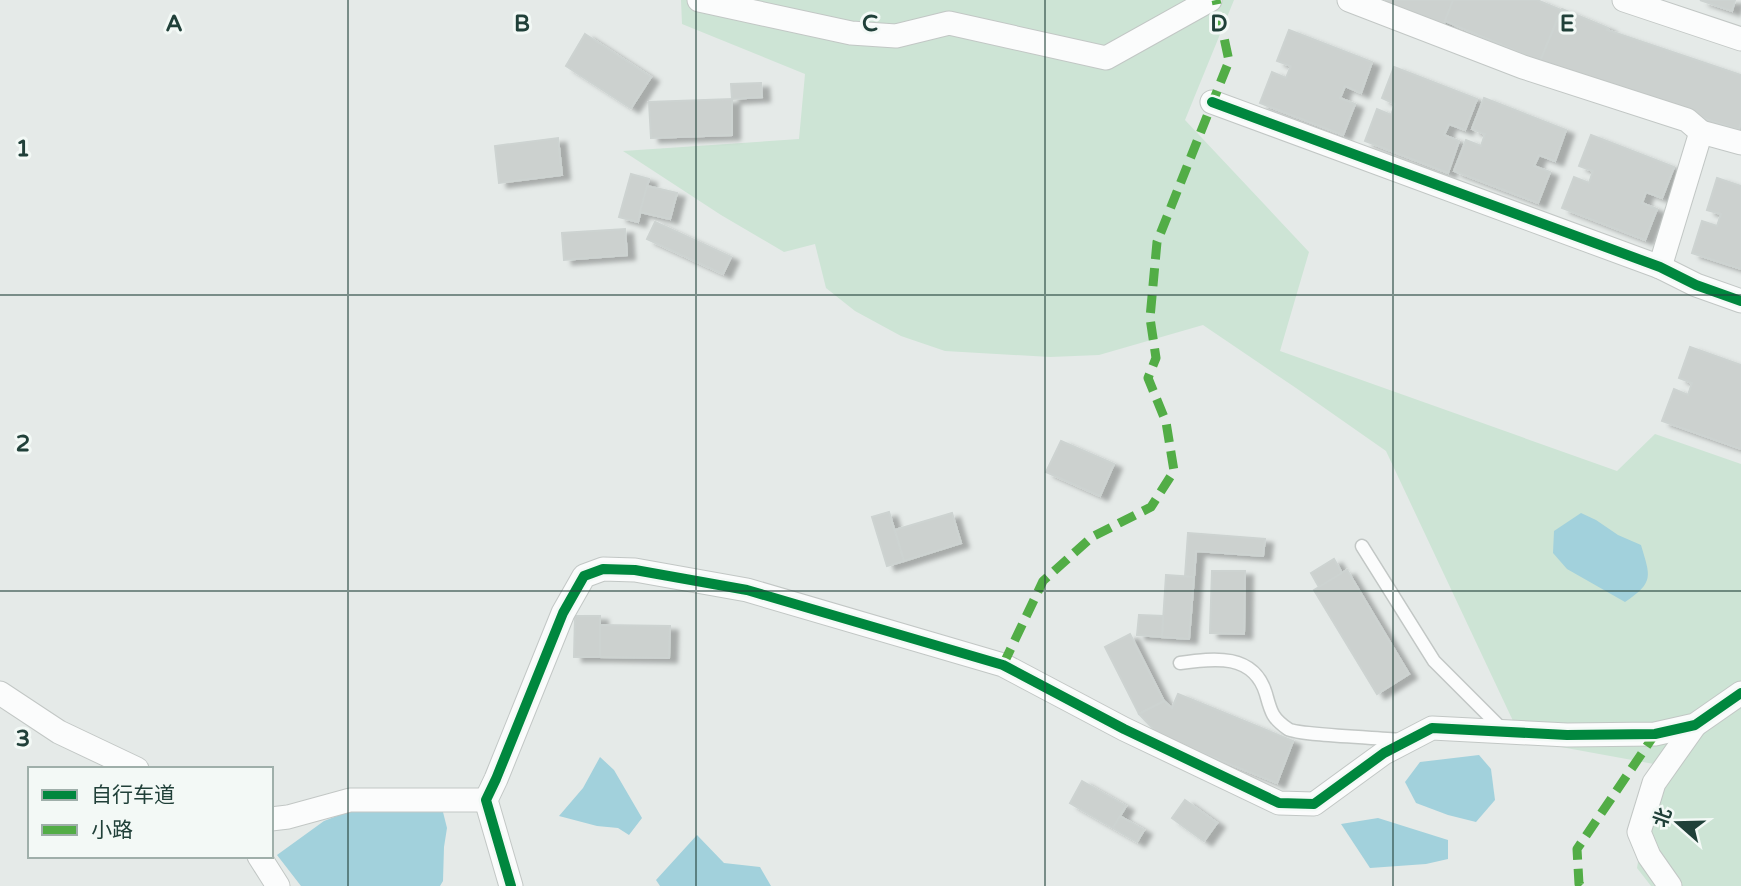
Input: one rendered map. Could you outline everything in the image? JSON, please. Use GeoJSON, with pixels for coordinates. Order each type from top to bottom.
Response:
{"type":"FeatureCollection","features":[{"type":"Feature","properties":{"kind":"street"},"geometry":{"type":"LineString","coordinates":[[699,0],[851,33],[896,36],[949,23],[1106,58],[1210,0]]}},
{"type":"Feature","properties":{"kind":"street"},"geometry":{"type":"LineString","coordinates":[[1349,0],[1523,67],[1687,120],[1701,132],[1741,143]]}},
{"type":"Feature","properties":{"kind":"street"},"geometry":{"type":"LineString","coordinates":[[1623,0],[1741,39]]}},
{"type":"Feature","properties":{"kind":"street"},"geometry":{"type":"LineString","coordinates":[[1212,102],[1660,267],[1696,285],[1741,301]]}},
{"type":"Feature","properties":{"kind":"street"},"geometry":{"type":"LineString","coordinates":[[1660,267],[1701,132]]}},
{"type":"Feature","properties":{"kind":"street"},"geometry":{"type":"LineString","coordinates":[[511,886],[486,800],[563,613],[584,576],[603,569],[635,570],[747,590],[1003,665],[1124,729],[1279,803],[1314,804],[1384,753],[1432,728],[1567,735],[1655,734],[1695,725]]}},
{"type":"Feature","properties":{"kind":"street"},"geometry":{"type":"LineString","coordinates":[[0,693],[59,732],[133,767]]}},
{"type":"Feature","properties":{"kind":"street"},"geometry":{"type":"LineString","coordinates":[[1670,886],[1649,856],[1639,832],[1654,783],[1695,725],[1741,693]]}},
{"type":"Feature","properties":{"kind":"street"},"geometry":{"type":"LineString","coordinates":[[273,819],[350,800],[486,800]]}},
{"type":"Feature","properties":{"kind":"street"},"geometry":{"type":"LineString","coordinates":[[260,858],[278,886]]}},
{"type":"Feature","properties":{"kind":"lane"},"geometry":{"type":"LineString","coordinates":[[1362,546],[1434,661],[1505,732]]}},
{"type":"Feature","properties":{"kind":"lane"},"geometry":{"type":"LineString","coordinates":[[1180,663],[1205,659],[1232,660],[1255,672],[1265,691],[1271,714],[1290,731],[1409,740]]}},
{"type":"Feature","properties":{"kind":"green space"},"geometry":{"type":"Polygon","coordinates":[[[681,0],[1234,0],[1185,120],[1309,252],[1280,351],[1617,471],[1655,434],[1741,464],[1741,886],[1651,886],[1637,868],[1654,764],[1522,740],[1386,451],[1203,325],[1099,355],[1050,357],[945,351],[901,336],[855,311],[826,288],[815,244],[784,252],[721,215],[623,151],[799,139],[805,74],[682,24],[681,0]]]}},
{"type":"Feature","properties":{"kind":"water"},"geometry":{"type":"Polygon","coordinates":[[[1581,513],[1641,545],[1648,578],[1641,589],[1625,602],[1567,569],[1553,553],[1554,531],[1581,513]]]}},
{"type":"Feature","properties":{"kind":"water"},"geometry":{"type":"Polygon","coordinates":[[[1479,755],[1491,769],[1495,800],[1476,822],[1416,803],[1405,782],[1420,762],[1479,755]]]}},
{"type":"Feature","properties":{"kind":"water"},"geometry":{"type":"Polygon","coordinates":[[[600,757],[614,770],[642,818],[629,835],[618,828],[597,826],[559,816],[583,788],[600,757]]]}},
{"type":"Feature","properties":{"kind":"water"},"geometry":{"type":"Polygon","coordinates":[[[442,808],[447,828],[443,881],[440,886],[301,886],[277,855],[324,821],[355,809],[442,808]]]}},
{"type":"Feature","properties":{"kind":"water"},"geometry":{"type":"Polygon","coordinates":[[[1378,818],[1448,840],[1448,859],[1426,864],[1370,868],[1341,824],[1378,818]]]}},
{"type":"Feature","properties":{"kind":"water"},"geometry":{"type":"Polygon","coordinates":[[[697,835],[724,863],[760,867],[771,886],[660,886],[656,880],[697,835]]]}},
{"type":"Feature","properties":{"kind":"building"},"geometry":{"type":"Polygon","coordinates":[[[1386,0],[1453,0],[1442,29],[1384,5],[1386,0]]]}},
{"type":"Feature","properties":{"kind":"building"},"geometry":{"type":"Polygon","coordinates":[[[1453,0],[1537,0],[1561,10],[1540,61],[1445,21],[1453,0]]]}},
{"type":"Feature","properties":{"kind":"building"},"geometry":{"type":"Polygon","coordinates":[[[1700,0],[1735,0],[1732,11],[1700,0]]]}},
{"type":"Feature","properties":{"kind":"building"},"geometry":{"type":"Polygon","coordinates":[[[1562,9],[1608,28],[1607,30],[1741,75],[1739,130],[1587,80],[1540,61],[1562,9]]]}},
{"type":"Feature","properties":{"kind":"building"},"geometry":{"type":"Polygon","coordinates":[[[1289,30],[1372,62],[1361,93],[1345,86],[1340,98],[1355,104],[1343,135],[1260,103],[1272,72],[1286,78],[1291,66],[1277,61],[1289,30]]]}},
{"type":"Feature","properties":{"kind":"building"},"geometry":{"type":"Polygon","coordinates":[[[585,34],[651,77],[631,108],[566,66],[585,34]]]}},
{"type":"Feature","properties":{"kind":"building"},"geometry":{"type":"Polygon","coordinates":[[[1394,67],[1477,99],[1465,130],[1449,124],[1444,135],[1459,141],[1448,173],[1365,141],[1377,109],[1391,115],[1395,104],[1382,98],[1394,67]]]}},
{"type":"Feature","properties":{"kind":"building"},"geometry":{"type":"Polygon","coordinates":[[[761,83],[762,97],[732,99],[731,84],[761,83]]]}},
{"type":"Feature","properties":{"kind":"building"},"geometry":{"type":"Polygon","coordinates":[[[1484,98],[1566,130],[1555,161],[1539,155],[1534,166],[1550,172],[1538,203],[1454,171],[1466,140],[1481,146],[1485,134],[1472,129],[1484,98]]]}},
{"type":"Feature","properties":{"kind":"building"},"geometry":{"type":"Polygon","coordinates":[[[732,99],[732,135],[651,138],[649,102],[732,99]]]}},
{"type":"Feature","properties":{"kind":"building"},"geometry":{"type":"Polygon","coordinates":[[[1591,135],[1674,167],[1662,198],[1646,192],[1642,203],[1657,209],[1645,240],[1562,208],[1574,177],[1589,183],[1593,171],[1579,166],[1591,135]]]}},
{"type":"Feature","properties":{"kind":"building"},"geometry":{"type":"Polygon","coordinates":[[[558,138],[562,175],[499,183],[495,146],[558,138]]]}},
{"type":"Feature","properties":{"kind":"building"},"geometry":{"type":"Polygon","coordinates":[[[631,174],[649,179],[638,222],[619,217],[631,174]]]}},
{"type":"Feature","properties":{"kind":"building"},"geometry":{"type":"Polygon","coordinates":[[[1717,178],[1741,186],[1741,269],[1692,253],[1702,221],[1717,226],[1721,214],[1707,210],[1717,178]]]}},
{"type":"Feature","properties":{"kind":"building"},"geometry":{"type":"Polygon","coordinates":[[[647,186],[677,193],[670,219],[640,212],[647,186]]]}},
{"type":"Feature","properties":{"kind":"building"},"geometry":{"type":"Polygon","coordinates":[[[655,222],[731,257],[723,274],[647,239],[655,222]]]}},
{"type":"Feature","properties":{"kind":"building"},"geometry":{"type":"Polygon","coordinates":[[[625,229],[627,255],[564,260],[562,233],[625,229]]]}},
{"type":"Feature","properties":{"kind":"building"},"geometry":{"type":"Polygon","coordinates":[[[1690,347],[1741,365],[1741,449],[1662,421],[1674,389],[1688,395],[1692,383],[1679,378],[1690,347]]]}},
{"type":"Feature","properties":{"kind":"building"},"geometry":{"type":"Polygon","coordinates":[[[1061,441],[1114,464],[1100,496],[1046,472],[1061,441]]]}},
{"type":"Feature","properties":{"kind":"building"},"geometry":{"type":"Polygon","coordinates":[[[889,512],[904,561],[887,566],[872,517],[889,512]]]}},
{"type":"Feature","properties":{"kind":"building"},"geometry":{"type":"Polygon","coordinates":[[[952,513],[961,543],[904,561],[895,530],[952,513]]]}},
{"type":"Feature","properties":{"kind":"building"},"geometry":{"type":"Polygon","coordinates":[[[1188,533],[1265,539],[1263,556],[1196,551],[1194,577],[1185,576],[1188,533]]]}},
{"type":"Feature","properties":{"kind":"building"},"geometry":{"type":"Polygon","coordinates":[[[1334,559],[1342,573],[1319,587],[1311,573],[1334,559]]]}},
{"type":"Feature","properties":{"kind":"building"},"geometry":{"type":"Polygon","coordinates":[[[1347,570],[1409,674],[1377,694],[1314,590],[1347,570]]]}},
{"type":"Feature","properties":{"kind":"building"},"geometry":{"type":"Polygon","coordinates":[[[1212,571],[1245,571],[1244,634],[1210,633],[1212,571]]]}},
{"type":"Feature","properties":{"kind":"building"},"geometry":{"type":"Polygon","coordinates":[[[1166,575],[1194,577],[1189,639],[1162,637],[1166,575]]]}},
{"type":"Feature","properties":{"kind":"building"},"geometry":{"type":"Polygon","coordinates":[[[1139,615],[1163,616],[1162,637],[1137,635],[1139,615]]]}},
{"type":"Feature","properties":{"kind":"building"},"geometry":{"type":"Polygon","coordinates":[[[575,616],[600,616],[600,657],[574,657],[575,616]]]}},
{"type":"Feature","properties":{"kind":"building"},"geometry":{"type":"Polygon","coordinates":[[[600,625],[670,626],[669,658],[600,657],[600,625]]]}},
{"type":"Feature","properties":{"kind":"building"},"geometry":{"type":"Polygon","coordinates":[[[1130,634],[1164,701],[1139,714],[1105,647],[1130,634]]]}},
{"type":"Feature","properties":{"kind":"building"},"geometry":{"type":"Polygon","coordinates":[[[1178,694],[1293,741],[1277,783],[1160,736],[1139,714],[1164,701],[1172,708],[1178,694]]]}},
{"type":"Feature","properties":{"kind":"building"},"geometry":{"type":"Polygon","coordinates":[[[1082,781],[1126,806],[1113,828],[1070,803],[1082,781]]]}},
{"type":"Feature","properties":{"kind":"building"},"geometry":{"type":"Polygon","coordinates":[[[1185,800],[1217,823],[1204,841],[1172,818],[1185,800]]]}},
{"type":"Feature","properties":{"kind":"building"},"geometry":{"type":"Polygon","coordinates":[[[1120,816],[1144,830],[1137,842],[1113,828],[1120,816]]]}},
{"type":"Feature","properties":{"kind":"marked path"},"geometry":{"type":"LineString","coordinates":[[1003,665],[1043,581],[1092,537],[1151,507],[1174,471],[1166,422],[1148,378],[1156,358],[1150,318],[1157,242],[1229,61],[1216,0]]}},
{"type":"Feature","properties":{"kind":"marked path"},"geometry":{"type":"LineString","coordinates":[[1581,886],[1577,849],[1655,734]]}},
{"type":"Feature","properties":{"kind":"cycle path"},"geometry":{"type":"LineString","coordinates":[[1212,102],[1660,267],[1696,285],[1741,301]]}},
{"type":"Feature","properties":{"kind":"cycle path"},"geometry":{"type":"LineString","coordinates":[[511,886],[486,800],[563,613],[584,576],[603,569],[635,570],[747,590],[1003,665],[1124,729],[1279,803],[1314,804],[1384,753],[1432,728],[1567,735],[1655,734],[1695,725],[1741,693]]}}]}
